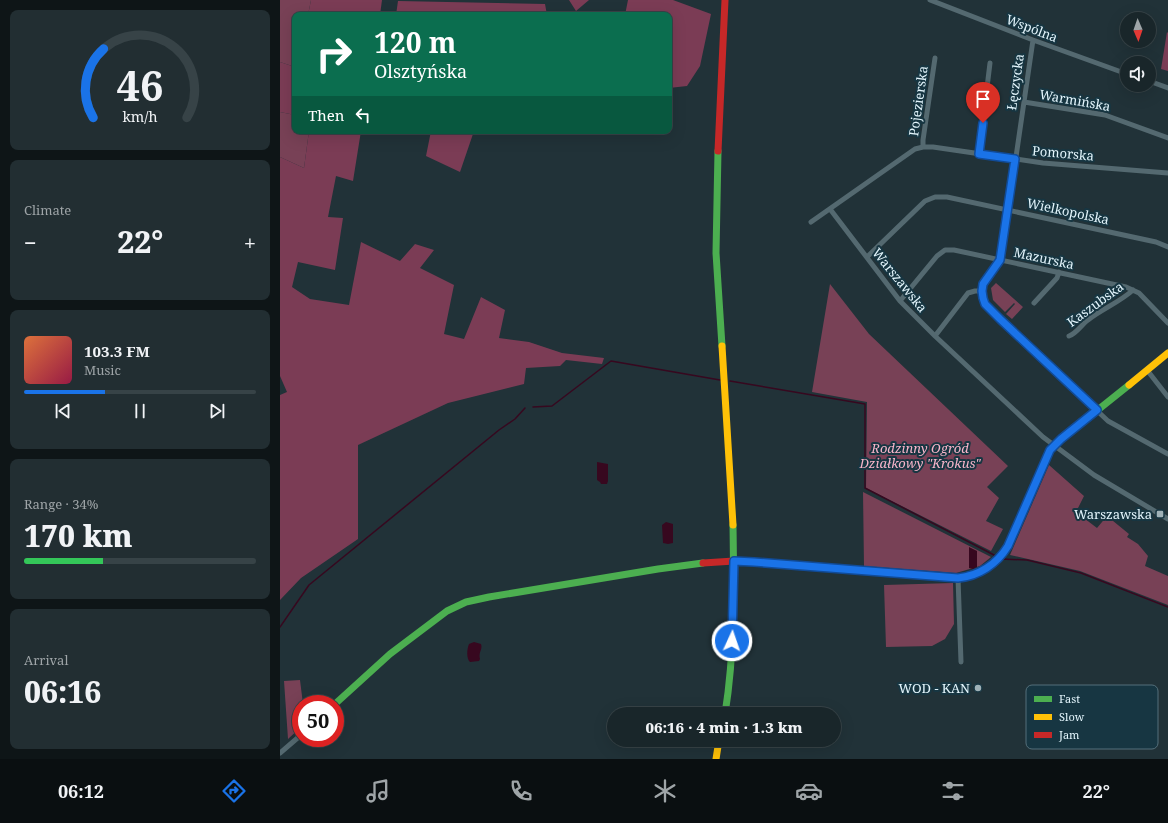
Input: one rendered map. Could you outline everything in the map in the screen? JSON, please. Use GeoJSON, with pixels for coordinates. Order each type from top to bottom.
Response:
{"type":"FeatureCollection","features":[{"type":"Feature","properties":{"kind":"street"},"geometry":{"type":"LineString","coordinates":[[725,0],[718,136],[716,253],[733,520],[734,561],[733,628],[726,707]]}},
{"type":"Feature","properties":{"kind":"street","name":"Wspólna"},"geometry":{"type":"LineString","coordinates":[[930,0],[1120,71]]}},
{"type":"Feature","properties":{"kind":"street","name":"Łęczycka"},"geometry":{"type":"LineString","coordinates":[[982,291],[983,284],[1000,260],[1009,209],[1033,40]]}},
{"type":"Feature","properties":{"kind":"street","name":"Pojezierska"},"geometry":{"type":"LineString","coordinates":[[923,147],[935,58]]}},
{"type":"Feature","properties":{"kind":"street"},"geometry":{"type":"LineString","coordinates":[[979,154],[990,63]]}},
{"type":"Feature","properties":{"kind":"street"},"geometry":{"type":"LineString","coordinates":[[1156,84],[1168,88]]}},
{"type":"Feature","properties":{"kind":"street","name":"Warmińska"},"geometry":{"type":"LineString","coordinates":[[1024,102],[1105,115],[1168,138]]}},
{"type":"Feature","properties":{"kind":"street"},"geometry":{"type":"LineString","coordinates":[[812,222],[915,149],[923,147]]}},
{"type":"Feature","properties":{"kind":"street","name":"Pomorska"},"geometry":{"type":"LineString","coordinates":[[923,147],[1043,163],[1168,173]]}},
{"type":"Feature","properties":{"kind":"street","name":"Wielkopolska"},"geometry":{"type":"LineString","coordinates":[[867,257],[925,201],[935,197],[947,197],[1009,209],[1156,242],[1168,247]]}},
{"type":"Feature","properties":{"kind":"street","name":"Warszawska"},"geometry":{"type":"LineString","coordinates":[[830,210],[900,301],[935,336],[1043,437],[1094,475],[1168,519]]}},
{"type":"Feature","properties":{"kind":"street","name":"Mazurska"},"geometry":{"type":"LineString","coordinates":[[900,301],[936,256],[945,250],[954,250],[1126,287],[1139,293],[1168,323]]}},
{"type":"Feature","properties":{"kind":"street"},"geometry":{"type":"LineString","coordinates":[[1034,303],[1057,278],[1059,272]]}},
{"type":"Feature","properties":{"kind":"street","name":"Kaszubska"},"geometry":{"type":"LineString","coordinates":[[1069,336],[1074,334],[1087,320],[1133,290]]}},
{"type":"Feature","properties":{"kind":"street"},"geometry":{"type":"LineString","coordinates":[[935,336],[968,293],[982,291],[985,304],[1108,421],[1168,454]]}},
{"type":"Feature","properties":{"kind":"street"},"geometry":{"type":"LineString","coordinates":[[344,696],[390,654],[447,611],[466,602],[599,579],[704,563],[734,561],[958,578],[964,578],[980,572],[993,564],[1005,551],[1046,458],[1054,445],[1168,353]]}},
{"type":"Feature","properties":{"kind":"street"},"geometry":{"type":"LineString","coordinates":[[1146,370],[1168,397]]}},
{"type":"Feature","properties":{"kind":"street"},"geometry":{"type":"LineString","coordinates":[[958,578],[961,662]]}},
{"type":"Feature","properties":{"kind":"street"},"geometry":{"type":"LineString","coordinates":[[280,753],[292,743]]}},
{"type":"Feature","properties":{"kind":"street"},"geometry":{"type":"LineString","coordinates":[[716,759],[718,747]]}},
{"type":"Feature","properties":{"kind":"green space"},"geometry":{"type":"Polygon","coordinates":[[[280,0],[311,0],[309,12],[292,12],[292,66],[280,62],[280,0]]]}},
{"type":"Feature","properties":{"kind":"green space"},"geometry":{"type":"Polygon","coordinates":[[[280,112],[292,114],[292,134],[309,134],[304,168],[280,157],[280,112]]]}},
{"type":"Feature","properties":{"kind":"green space"},"geometry":{"type":"Polygon","coordinates":[[[996,283],[1023,307],[1012,319],[1006,314],[1015,304],[1014,303],[1005,312],[993,300],[991,288],[996,283]]]}},
{"type":"Feature","properties":{"kind":"green space","name":"Rodzinny Ogród Działkowy \"Krokus\""},"geometry":{"type":"Polygon","coordinates":[[[830,284],[869,334],[1008,466],[987,487],[999,498],[986,521],[1003,529],[991,551],[866,488],[867,402],[812,392],[830,284]]]}},
{"type":"Feature","properties":{"kind":"green space"},"geometry":{"type":"Polygon","coordinates":[[[1049,465],[1084,496],[1076,512],[1097,528],[1107,516],[1129,534],[1127,537],[1138,544],[1148,556],[1145,566],[1168,576],[1168,605],[1080,571],[1010,555],[1049,465]]]}},
{"type":"Feature","properties":{"kind":"green space"},"geometry":{"type":"Polygon","coordinates":[[[863,492],[991,557],[980,566],[956,573],[864,566],[863,492]]]}},
{"type":"Feature","properties":{"kind":"green space"},"geometry":{"type":"Polygon","coordinates":[[[953,583],[954,624],[945,639],[932,646],[886,647],[884,585],[953,583]]]}},
{"type":"Feature","properties":{"kind":"green space"},"geometry":{"type":"Polygon","coordinates":[[[300,680],[302,695],[292,695],[292,735],[288,739],[284,681],[300,680]]]}},
{"type":"Feature","properties":{"kind":"shaded area"},"geometry":{"type":"Polygon","coordinates":[[[311,0],[382,0],[380,12],[309,12],[311,0]]]}},
{"type":"Feature","properties":{"kind":"shaded area"},"geometry":{"type":"Polygon","coordinates":[[[569,0],[589,0],[576,11],[569,0]]]}},
{"type":"Feature","properties":{"kind":"shaded area"},"geometry":{"type":"Polygon","coordinates":[[[628,0],[673,0],[711,14],[700,66],[687,86],[672,88],[672,12],[626,12],[628,0]]]}},
{"type":"Feature","properties":{"kind":"shaded area"},"geometry":{"type":"Polygon","coordinates":[[[398,1],[545,4],[546,12],[396,12],[398,1]]]}},
{"type":"Feature","properties":{"kind":"shaded area"},"geometry":{"type":"Polygon","coordinates":[[[1167,32],[1168,33],[1168,71],[1161,69],[1167,32]]]}},
{"type":"Feature","properties":{"kind":"shaded area"},"geometry":{"type":"Polygon","coordinates":[[[280,62],[292,66],[292,114],[280,112],[280,62]]]}},
{"type":"Feature","properties":{"kind":"shaded area"},"geometry":{"type":"Polygon","coordinates":[[[309,134],[361,134],[353,181],[336,176],[328,217],[343,218],[335,270],[298,262],[292,287],[310,299],[349,305],[361,242],[400,261],[415,244],[434,250],[420,268],[454,285],[444,334],[464,339],[481,297],[505,310],[499,338],[529,342],[562,353],[604,358],[602,364],[566,360],[560,366],[526,368],[524,384],[448,403],[358,445],[358,539],[301,578],[280,600],[280,395],[287,392],[280,376],[280,157],[304,168],[309,134]]]}},
{"type":"Feature","properties":{"kind":"shaded area"},"geometry":{"type":"Polygon","coordinates":[[[430,134],[473,134],[460,172],[426,156],[430,134]]]}},
{"type":"Feature","properties":{"kind":"shaded area"},"geometry":{"type":"Polygon","coordinates":[[[597,462],[608,464],[607,484],[601,484],[597,480],[597,462]]]}},
{"type":"Feature","properties":{"kind":"shaded area"},"geometry":{"type":"Polygon","coordinates":[[[666,522],[673,524],[673,543],[663,543],[662,525],[666,522]]]}},
{"type":"Feature","properties":{"kind":"shaded area"},"geometry":{"type":"Polygon","coordinates":[[[969,547],[977,551],[977,567],[973,569],[969,568],[969,547]]]}},
{"type":"Feature","properties":{"kind":"shaded area"},"geometry":{"type":"Polygon","coordinates":[[[474,642],[481,644],[480,659],[479,661],[470,662],[467,656],[468,648],[469,644],[474,642]]]}},
{"type":"Feature","properties":{"kind":"waterway"},"geometry":{"type":"LineString","coordinates":[[533,407],[552,406],[611,361],[720,380]]}},
{"type":"Feature","properties":{"kind":"waterway"},"geometry":{"type":"LineString","coordinates":[[730,381],[865,404],[865,488],[994,555]]}},
{"type":"Feature","properties":{"kind":"waterway"},"geometry":{"type":"LineString","coordinates":[[280,627],[309,585],[499,430],[515,419],[525,408]]}},
{"type":"Feature","properties":{"kind":"waterway"},"geometry":{"type":"LineString","coordinates":[[1001,559],[1027,560],[1081,573],[1168,607]]}},
{"type":"Feature","properties":{"kind":"traffic: fast"},"geometry":{"type":"LineString","coordinates":[[718,151],[716,253],[722,346]]}},
{"type":"Feature","properties":{"kind":"traffic: fast"},"geometry":{"type":"LineString","coordinates":[[852,570],[958,578],[984,571],[997,560],[1009,543],[1040,472],[1054,445],[1129,385]]}},
{"type":"Feature","properties":{"kind":"traffic: fast"},"geometry":{"type":"LineString","coordinates":[[726,707],[731,667],[734,596],[733,525]]}},
{"type":"Feature","properties":{"kind":"traffic: fast"},"geometry":{"type":"LineString","coordinates":[[344,696],[390,654],[447,611],[466,602],[658,569],[703,563]]}},
{"type":"Feature","properties":{"kind":"traffic: slow"},"geometry":{"type":"LineString","coordinates":[[722,346],[733,525]]}},
{"type":"Feature","properties":{"kind":"traffic: slow"},"geometry":{"type":"LineString","coordinates":[[1129,385],[1168,353]]}},
{"type":"Feature","properties":{"kind":"traffic: slow"},"geometry":{"type":"LineString","coordinates":[[716,759],[718,747]]}},
{"type":"Feature","properties":{"kind":"traffic: jam"},"geometry":{"type":"LineString","coordinates":[[718,151],[725,0]]}},
{"type":"Feature","properties":{"kind":"traffic: jam"},"geometry":{"type":"LineString","coordinates":[[703,563],[734,561],[852,570]]}},
{"type":"Feature","properties":{"kind":"place","name":"Warszawska"},"geometry":{"type":"Point","coordinates":[1160,514]}},
{"type":"Feature","properties":{"kind":"place","name":"WOD - KAN"},"geometry":{"type":"Point","coordinates":[978,688]}},
{"type":"Feature","properties":{"kind":"route"},"geometry":{"type":"LineString","coordinates":[[732,641],[734,561],[958,578],[972,576],[988,568],[1000,558],[1008,546],[1050,450],[1061,439],[1097,410],[985,304],[982,291],[983,284],[1000,260],[1009,209],[1015,159],[979,154],[983,123]]}}]}
